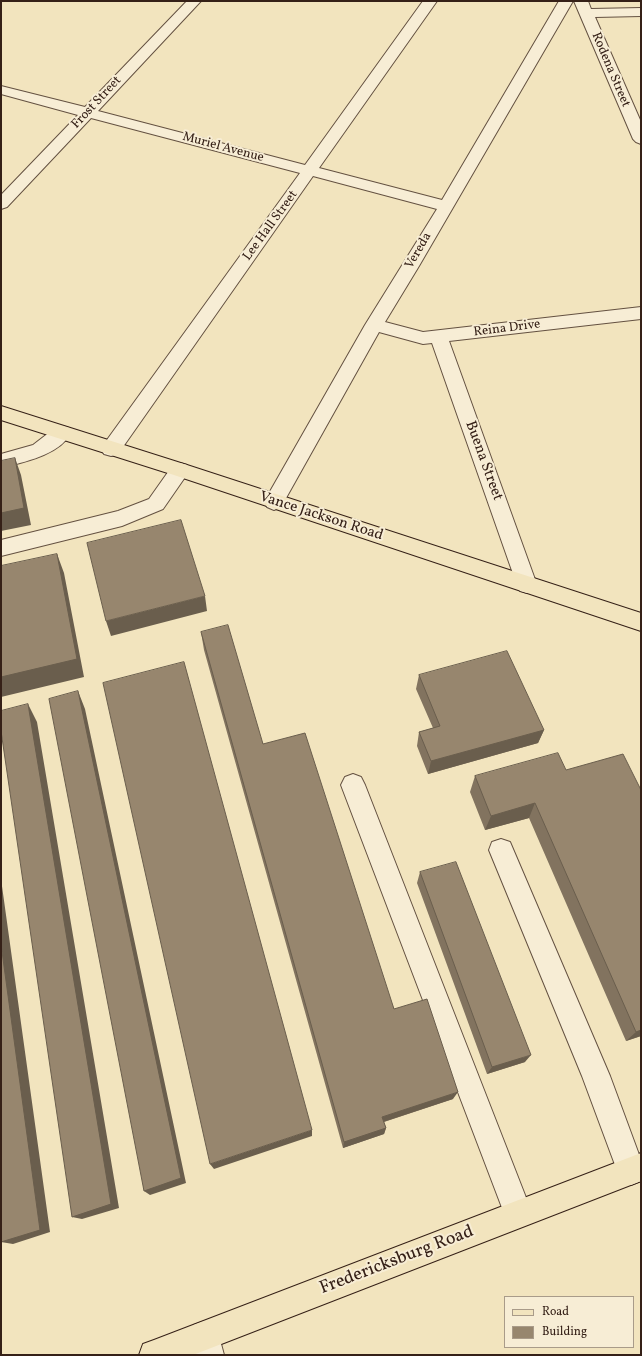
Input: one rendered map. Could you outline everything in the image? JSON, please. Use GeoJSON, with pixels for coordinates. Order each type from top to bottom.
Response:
{"type":"FeatureCollection","features":[{"type":"Feature","properties":{"kind":"main road","name":"Vance Jackson Road"},"geometry":{"type":"LineString","coordinates":[[1,413],[111,450],[180,470],[641,622]]}},
{"type":"Feature","properties":{"kind":"main road","name":"Fredericksburg Road"},"geometry":{"type":"LineString","coordinates":[[154,1355],[207,1345],[518,1213],[636,1169]]}},
{"type":"Feature","properties":{"kind":"street","name":"Frost Street"},"geometry":{"type":"LineString","coordinates":[[1,204],[194,1]]}},
{"type":"Feature","properties":{"kind":"street","name":"Lee Hall Street"},"geometry":{"type":"LineString","coordinates":[[111,450],[430,1]]}},
{"type":"Feature","properties":{"kind":"street","name":"Vereda"},"geometry":{"type":"LineString","coordinates":[[274,502],[374,325],[446,206],[566,1]]}},
{"type":"Feature","properties":{"kind":"street"},"geometry":{"type":"LineString","coordinates":[[583,7],[641,12]]}},
{"type":"Feature","properties":{"kind":"street","name":"Rodena Street"},"geometry":{"type":"LineString","coordinates":[[583,7],[641,139]]}},
{"type":"Feature","properties":{"kind":"street","name":"Muriel Avenue"},"geometry":{"type":"LineString","coordinates":[[1,90],[446,206]]}},
{"type":"Feature","properties":{"kind":"street","name":"Reina Drive"},"geometry":{"type":"LineString","coordinates":[[374,325],[423,338],[641,313]]}},
{"type":"Feature","properties":{"kind":"street","name":"Buena Street"},"geometry":{"type":"LineString","coordinates":[[439,337],[527,585]]}},
{"type":"Feature","properties":{"kind":"street"},"geometry":{"type":"LineString","coordinates":[[1,461],[39,450],[62,433]]}},
{"type":"Feature","properties":{"kind":"street"},"geometry":{"type":"LineString","coordinates":[[1,548],[122,518],[156,504],[180,470]]}},
{"type":"Feature","properties":{"kind":"street"},"geometry":{"type":"LineString","coordinates":[[353,785],[518,1213]]}},
{"type":"Feature","properties":{"kind":"street"},"geometry":{"type":"LineString","coordinates":[[501,850],[636,1169]]}},
{"type":"Feature","properties":{"kind":"building"},"geometry":{"type":"Polygon","coordinates":[[[15,458],[24,508],[1,513],[1,461],[15,458]]]}},
{"type":"Feature","properties":{"kind":"building"},"geometry":{"type":"Polygon","coordinates":[[[181,520],[205,596],[106,621],[87,543],[181,520]]]}},
{"type":"Feature","properties":{"kind":"building"},"geometry":{"type":"Polygon","coordinates":[[[57,554],[77,659],[1,677],[1,566],[57,554]]]}},
{"type":"Feature","properties":{"kind":"building"},"geometry":{"type":"Polygon","coordinates":[[[228,625],[263,744],[305,733],[394,1009],[427,999],[458,1092],[382,1117],[386,1128],[344,1142],[201,632],[228,625]]]}},
{"type":"Feature","properties":{"kind":"building"},"geometry":{"type":"Polygon","coordinates":[[[507,651],[544,730],[431,761],[419,732],[440,726],[419,675],[507,651]]]}},
{"type":"Feature","properties":{"kind":"building"},"geometry":{"type":"Polygon","coordinates":[[[184,662],[312,1130],[210,1164],[103,683],[184,662]]]}},
{"type":"Feature","properties":{"kind":"building"},"geometry":{"type":"Polygon","coordinates":[[[78,691],[181,1178],[144,1191],[49,699],[78,691]]]}},
{"type":"Feature","properties":{"kind":"building"},"geometry":{"type":"Polygon","coordinates":[[[28,704],[111,1204],[72,1217],[1,731],[1,711],[28,704]]]}},
{"type":"Feature","properties":{"kind":"building"},"geometry":{"type":"Polygon","coordinates":[[[558,753],[566,770],[623,754],[641,790],[641,1030],[636,1032],[535,803],[491,816],[475,776],[558,753]]]}},
{"type":"Feature","properties":{"kind":"building"},"geometry":{"type":"Polygon","coordinates":[[[456,862],[531,1055],[492,1067],[420,872],[456,862]]]}},
{"type":"Feature","properties":{"kind":"building"},"geometry":{"type":"Polygon","coordinates":[[[1,944],[40,1230],[1,1242],[1,944]]]}}]}
